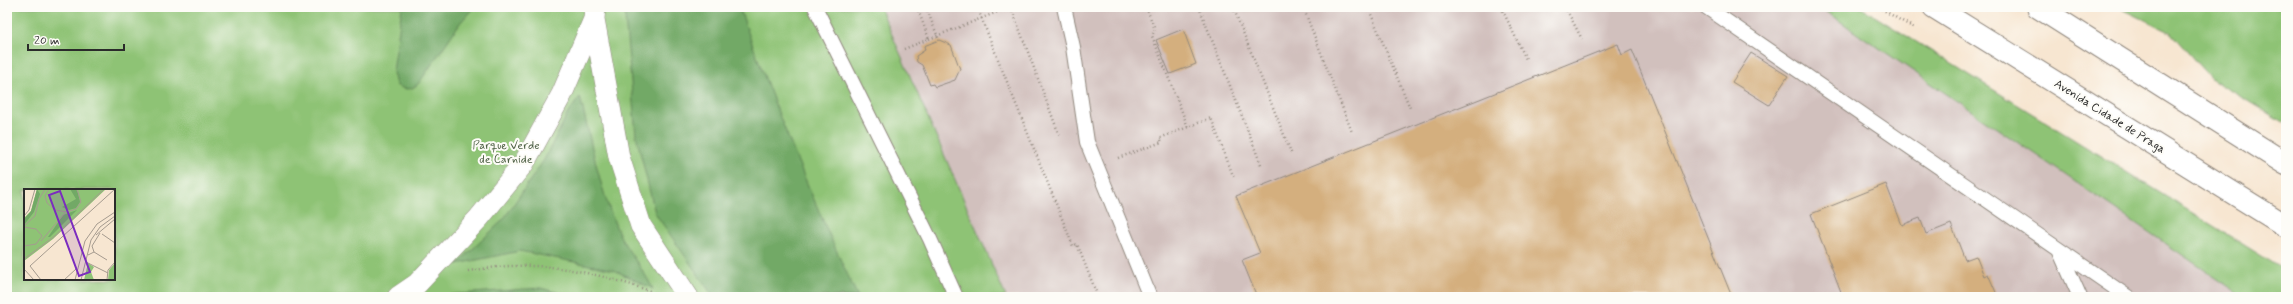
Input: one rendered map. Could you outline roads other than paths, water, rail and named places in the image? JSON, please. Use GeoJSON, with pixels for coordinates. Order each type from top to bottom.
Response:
{"type":"FeatureCollection","features":[{"type":"Feature","properties":{"kind":"main road","name":"Avenida Cidade de Praga"},"geometry":{"type":"LineString","coordinates":[[1934,7],[2286,226]]}},
{"type":"Feature","properties":{"kind":"main road"},"geometry":{"type":"LineString","coordinates":[[2038,7],[2286,164]]}},
{"type":"Feature","properties":{"kind":"street"},"geometry":{"type":"LineString","coordinates":[[398,297],[417,284],[479,218],[524,163],[562,94],[594,13]]}},
{"type":"Feature","properties":{"kind":"street"},"geometry":{"type":"LineString","coordinates":[[594,13],[619,157],[641,226],[688,297]]}},
{"type":"Feature","properties":{"kind":"lane"},"geometry":{"type":"LineString","coordinates":[[815,7],[956,297]]}},
{"type":"Feature","properties":{"kind":"lane"},"geometry":{"type":"LineString","coordinates":[[1064,7],[1073,47],[1088,142],[1150,297]]}},
{"type":"Feature","properties":{"kind":"lane"},"geometry":{"type":"LineString","coordinates":[[1706,7],[2128,297]]}},
{"type":"Feature","properties":{"kind":"lane"},"geometry":{"type":"LineString","coordinates":[[2059,250],[2080,297]]}},
{"type":"Feature","properties":{"kind":"park label","name":"Parque Verde de Carnide"},"geometry":{"type":"Point","coordinates":[506,152]}}]}
